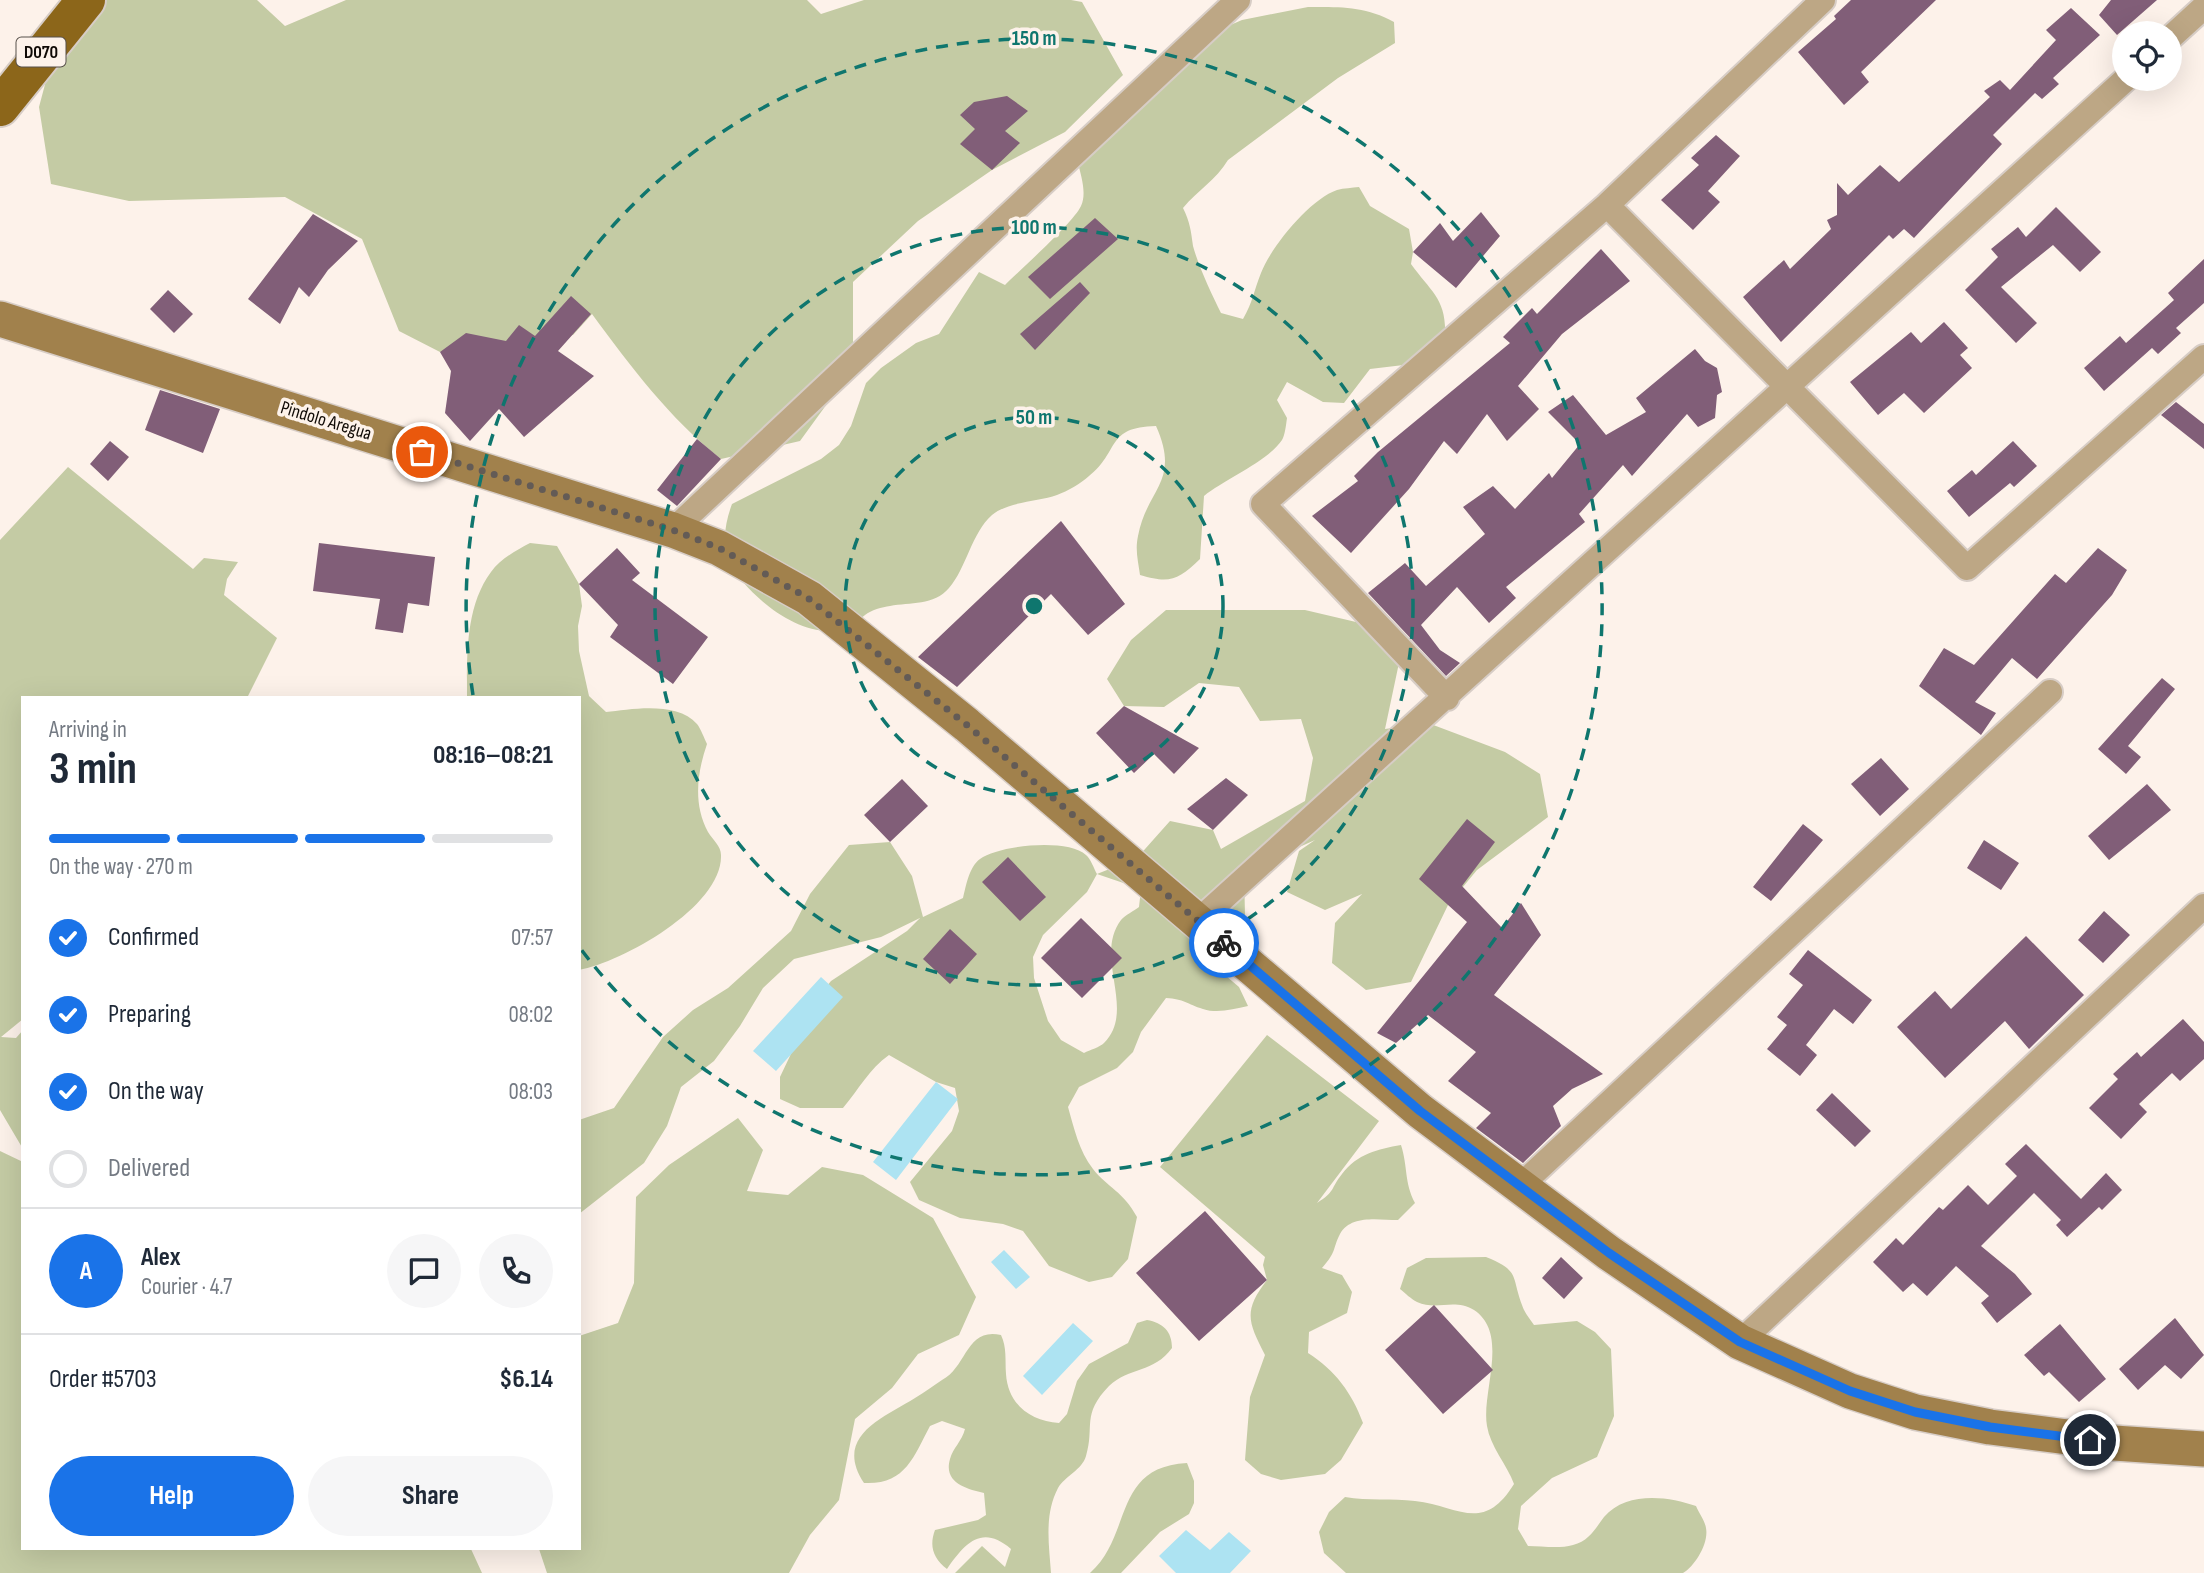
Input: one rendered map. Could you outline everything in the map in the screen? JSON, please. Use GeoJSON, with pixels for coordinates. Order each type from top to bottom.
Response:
{"type":"FeatureCollection","features":[{"type":"Feature","properties":{"kind":"main road","name":"D070"},"geometry":{"type":"LineString","coordinates":[[0,107],[86,0]]}},
{"type":"Feature","properties":{"kind":"main road","name":"Pindolo Aregua"},"geometry":{"type":"LineString","coordinates":[[0,319],[673,530],[719,548],[808,598],[967,725],[1420,1111],[1609,1253],[1740,1342],[1850,1391],[1915,1412],[2032,1432],[2204,1449]]}},
{"type":"Feature","properties":{"kind":"street"},"geometry":{"type":"LineString","coordinates":[[673,530],[1238,0]]}},
{"type":"Feature","properties":{"kind":"street"},"geometry":{"type":"LineString","coordinates":[[1447,698],[1263,504],[1607,205],[1823,0]]}},
{"type":"Feature","properties":{"kind":"street"},"geometry":{"type":"LineString","coordinates":[[2182,27],[2204,7]]}},
{"type":"Feature","properties":{"kind":"street"},"geometry":{"type":"LineString","coordinates":[[1198,921],[1447,698],[2113,91]]}},
{"type":"Feature","properties":{"kind":"street"},"geometry":{"type":"LineString","coordinates":[[1607,205],[1967,568],[2204,357]]}},
{"type":"Feature","properties":{"kind":"street"},"geometry":{"type":"LineString","coordinates":[[1520,1186],[2050,692]]}},
{"type":"Feature","properties":{"kind":"street"},"geometry":{"type":"LineString","coordinates":[[1740,1342],[2204,906]]}},
{"type":"Feature","properties":{"kind":"green space"},"geometry":{"type":"Polygon","coordinates":[[[86,0],[257,0],[285,26],[346,0],[807,0],[821,14],[864,0],[1071,0],[1082,2],[1123,75],[1065,132],[992,170],[918,221],[853,282],[853,368],[800,441],[721,459],[668,409],[592,314],[573,335],[440,352],[399,331],[362,239],[285,197],[129,201],[51,184],[39,107],[60,28],[86,0]]]}},
{"type":"Feature","properties":{"kind":"green space"},"geometry":{"type":"Polygon","coordinates":[[[1308,7],[1352,8],[1383,17],[1394,22],[1395,43],[1338,78],[1228,160],[1183,208],[1202,271],[1221,313],[1243,319],[1266,262],[1293,225],[1326,195],[1340,189],[1359,187],[1370,206],[1409,229],[1413,252],[1411,264],[1440,305],[1445,337],[1412,364],[1370,369],[1344,403],[1323,402],[1287,382],[1277,400],[1287,418],[1282,440],[1266,456],[1204,496],[1200,559],[1179,576],[1159,579],[1140,575],[1137,541],[1142,520],[1164,473],[1163,445],[1156,426],[1140,427],[1121,436],[1099,467],[1070,489],[1007,507],[992,515],[979,531],[955,580],[943,594],[929,601],[877,609],[867,613],[851,627],[834,631],[805,627],[790,620],[753,593],[736,572],[727,554],[726,525],[732,504],[821,459],[839,445],[851,426],[866,383],[881,368],[916,343],[939,334],[979,272],[1005,285],[1046,246],[1076,214],[1083,201],[1078,163],[1200,38],[1242,20],[1308,7]]]}},
{"type":"Feature","properties":{"kind":"green space"},"geometry":{"type":"Polygon","coordinates":[[[68,467],[193,569],[204,558],[238,562],[227,579],[224,595],[277,638],[248,696],[21,696],[21,1021],[1,1037],[16,1038],[21,1032],[21,1146],[0,1110],[0,540],[68,467]]]}},
{"type":"Feature","properties":{"kind":"green space"},"geometry":{"type":"Polygon","coordinates":[[[530,543],[557,546],[579,584],[582,606],[578,626],[579,651],[589,696],[606,712],[654,708],[678,712],[698,726],[707,744],[699,777],[698,799],[703,821],[721,852],[717,874],[706,893],[689,912],[667,929],[620,956],[581,969],[581,696],[467,696],[469,633],[476,601],[495,567],[530,543]]]}},
{"type":"Feature","properties":{"kind":"green space"},"geometry":{"type":"Polygon","coordinates":[[[1166,610],[1305,610],[1356,622],[1403,644],[1385,729],[1428,723],[1505,752],[1540,774],[1548,817],[1477,870],[1448,905],[1411,982],[1366,990],[1332,963],[1335,923],[1362,894],[1325,910],[1287,892],[1299,851],[1315,840],[1244,872],[1245,915],[1205,904],[1179,923],[1206,959],[1239,987],[1248,1006],[1214,1011],[1166,998],[1141,1032],[1133,1052],[1117,1068],[1079,1087],[1068,1107],[1088,1162],[1121,1195],[1137,1217],[1128,1259],[1112,1277],[1089,1282],[1049,1266],[1023,1231],[1003,1224],[960,1218],[919,1200],[910,1182],[952,1131],[959,1111],[955,1088],[936,1082],[889,1055],[870,1073],[843,1108],[800,1108],[780,1099],[780,1077],[818,997],[831,981],[907,931],[920,918],[881,937],[794,959],[763,988],[714,1061],[681,1087],[667,1126],[644,1163],[581,1212],[581,1119],[614,1108],[663,1037],[693,1010],[728,988],[791,931],[810,894],[849,845],[890,842],[912,876],[923,917],[963,898],[968,877],[976,862],[1002,850],[1033,845],[1065,846],[1086,855],[1097,874],[1137,858],[1170,821],[1213,830],[1221,849],[1305,801],[1313,758],[1301,719],[1260,721],[1239,687],[1199,683],[1164,707],[1124,706],[1107,679],[1131,640],[1166,610]],[[1097,874],[1087,892],[1043,935],[1033,957],[1034,978],[1048,1021],[1061,1040],[1084,1053],[1104,1043],[1113,1030],[1117,1015],[1111,950],[1121,920],[1139,907],[1141,889],[1097,874]]]}},
{"type":"Feature","properties":{"kind":"green space"},"geometry":{"type":"Polygon","coordinates":[[[1267,1035],[1379,1121],[1317,1203],[1330,1193],[1348,1167],[1361,1157],[1401,1145],[1409,1188],[1415,1203],[1398,1220],[1366,1219],[1351,1223],[1340,1234],[1332,1254],[1322,1268],[1342,1275],[1352,1292],[1347,1313],[1309,1332],[1308,1353],[1342,1383],[1363,1423],[1341,1460],[1325,1474],[1281,1480],[1261,1474],[1245,1460],[1250,1397],[1265,1355],[1252,1325],[1251,1309],[1267,1280],[1263,1265],[1265,1257],[1160,1167],[1267,1035]]]}},
{"type":"Feature","properties":{"kind":"green space"},"geometry":{"type":"Polygon","coordinates":[[[738,1118],[763,1150],[747,1191],[788,1195],[822,1167],[863,1175],[933,1218],[976,1297],[959,1335],[918,1354],[892,1388],[855,1419],[839,1500],[810,1535],[789,1573],[547,1573],[539,1550],[581,1550],[581,1335],[618,1323],[634,1283],[636,1197],[669,1165],[738,1118]]]}},
{"type":"Feature","properties":{"kind":"green space"},"geometry":{"type":"Polygon","coordinates":[[[0,1151],[21,1161],[21,1550],[471,1550],[482,1573],[0,1573],[0,1151]]]}},
{"type":"Feature","properties":{"kind":"green space"},"geometry":{"type":"Polygon","coordinates":[[[1486,1257],[1504,1266],[1513,1275],[1523,1308],[1534,1325],[1577,1321],[1595,1332],[1611,1349],[1614,1416],[1597,1457],[1552,1478],[1521,1506],[1518,1529],[1528,1546],[1573,1545],[1587,1538],[1604,1517],[1624,1503],[1648,1498],[1673,1500],[1696,1506],[1706,1528],[1700,1554],[1683,1573],[1346,1573],[1324,1553],[1319,1532],[1329,1512],[1345,1497],[1415,1501],[1457,1511],[1481,1513],[1503,1499],[1514,1484],[1487,1426],[1492,1348],[1485,1320],[1467,1307],[1415,1301],[1400,1289],[1407,1268],[1426,1258],[1486,1257]]]}},
{"type":"Feature","properties":{"kind":"green space"},"geometry":{"type":"Polygon","coordinates":[[[1147,1320],[1158,1323],[1165,1329],[1172,1348],[1157,1362],[1117,1380],[1100,1396],[1095,1405],[1084,1461],[1058,1488],[1051,1509],[1048,1530],[1051,1573],[955,1573],[982,1546],[1005,1567],[1011,1549],[991,1538],[975,1540],[961,1551],[947,1569],[935,1556],[932,1541],[935,1530],[978,1520],[986,1515],[984,1493],[958,1484],[950,1474],[950,1459],[965,1429],[942,1421],[930,1426],[912,1459],[898,1474],[878,1482],[864,1483],[856,1467],[854,1453],[866,1430],[950,1374],[974,1342],[981,1337],[989,1334],[1001,1335],[1008,1385],[1016,1403],[1030,1415],[1059,1423],[1067,1414],[1077,1381],[1089,1364],[1128,1343],[1137,1323],[1147,1320]]]}},
{"type":"Feature","properties":{"kind":"green space"},"geometry":{"type":"Polygon","coordinates":[[[1187,1463],[1194,1481],[1194,1503],[1189,1514],[1160,1532],[1121,1573],[1090,1573],[1103,1558],[1126,1505],[1146,1477],[1163,1467],[1187,1463]]]}},
{"type":"Feature","properties":{"kind":"water"},"geometry":{"type":"Polygon","coordinates":[[[821,977],[843,997],[776,1071],[753,1051],[821,977]]]}},
{"type":"Feature","properties":{"kind":"water"},"geometry":{"type":"Polygon","coordinates":[[[936,1082],[958,1099],[896,1180],[873,1162],[936,1082]]]}},
{"type":"Feature","properties":{"kind":"water"},"geometry":{"type":"Polygon","coordinates":[[[1004,1250],[1030,1277],[1016,1289],[991,1262],[1004,1250]]]}},
{"type":"Feature","properties":{"kind":"water"},"geometry":{"type":"Polygon","coordinates":[[[1073,1323],[1093,1341],[1042,1395],[1023,1376],[1073,1323]]]}},
{"type":"Feature","properties":{"kind":"water"},"geometry":{"type":"Polygon","coordinates":[[[1186,1530],[1210,1550],[1229,1532],[1251,1551],[1230,1573],[1176,1573],[1159,1556],[1186,1530]]]}},
{"type":"Feature","properties":{"kind":"building"},"geometry":{"type":"Polygon","coordinates":[[[1851,0],[1936,0],[1861,72],[1869,82],[1844,105],[1798,52],[1836,19],[1834,16],[1851,0]]]}},
{"type":"Feature","properties":{"kind":"building"},"geometry":{"type":"Polygon","coordinates":[[[2111,0],[2157,0],[2133,21],[2112,21],[2112,29],[2099,15],[2111,0]]]}},
{"type":"Feature","properties":{"kind":"building"},"geometry":{"type":"Polygon","coordinates":[[[2071,8],[2100,35],[2053,78],[2059,84],[2042,99],[2035,93],[1993,135],[2002,144],[1914,238],[1904,229],[1893,239],[1889,235],[1781,342],[1743,297],[1784,260],[1790,269],[1831,229],[1827,220],[1837,215],[1837,183],[1848,195],[1880,165],[1899,182],[1990,97],[1984,91],[2000,80],[2010,90],[2056,40],[2046,30],[2071,8]]]}},
{"type":"Feature","properties":{"kind":"building"},"geometry":{"type":"Polygon","coordinates":[[[1007,96],[1028,111],[1005,131],[1020,143],[992,170],[960,144],[975,129],[960,115],[974,102],[1007,96]]]}},
{"type":"Feature","properties":{"kind":"building"},"geometry":{"type":"Polygon","coordinates":[[[1716,135],[1740,156],[1708,191],[1720,202],[1693,230],[1661,200],[1699,165],[1691,158],[1716,135]]]}},
{"type":"Feature","properties":{"kind":"building"},"geometry":{"type":"Polygon","coordinates":[[[2056,207],[2101,252],[2080,272],[2053,245],[2001,287],[2037,323],[2016,343],[1965,290],[1998,257],[1991,249],[2018,227],[2026,237],[2056,207]]]}},
{"type":"Feature","properties":{"kind":"building"},"geometry":{"type":"Polygon","coordinates":[[[1481,212],[1500,236],[1456,288],[1413,252],[1440,223],[1453,241],[1481,212]]]}},
{"type":"Feature","properties":{"kind":"building"},"geometry":{"type":"Polygon","coordinates":[[[313,214],[358,241],[328,270],[309,297],[299,287],[280,324],[248,299],[313,214]]]}},
{"type":"Feature","properties":{"kind":"building"},"geometry":{"type":"Polygon","coordinates":[[[1095,218],[1118,239],[1050,299],[1028,277],[1095,218]]]}},
{"type":"Feature","properties":{"kind":"building"},"geometry":{"type":"Polygon","coordinates":[[[1601,249],[1630,281],[1562,334],[1518,386],[1539,409],[1507,441],[1487,414],[1457,454],[1444,441],[1409,489],[1351,553],[1312,516],[1358,481],[1354,476],[1378,452],[1510,343],[1503,337],[1532,308],[1537,314],[1601,249]]]}},
{"type":"Feature","properties":{"kind":"building"},"geometry":{"type":"Polygon","coordinates":[[[2204,259],[2204,303],[2176,328],[2181,333],[2158,354],[2152,348],[2104,391],[2084,368],[2120,336],[2126,343],[2174,300],[2168,293],[2204,259]]]}},
{"type":"Feature","properties":{"kind":"building"},"geometry":{"type":"Polygon","coordinates":[[[1080,282],[1090,293],[1035,350],[1020,334],[1080,282]]]}},
{"type":"Feature","properties":{"kind":"building"},"geometry":{"type":"Polygon","coordinates":[[[168,290],[193,314],[174,333],[150,309],[168,290]]]}},
{"type":"Feature","properties":{"kind":"building"},"geometry":{"type":"Polygon","coordinates":[[[571,296],[591,314],[558,351],[594,376],[524,437],[499,409],[470,441],[445,413],[451,371],[440,352],[466,333],[506,341],[519,325],[535,336],[571,296]]]}},
{"type":"Feature","properties":{"kind":"building"},"geometry":{"type":"Polygon","coordinates":[[[1944,322],[1968,348],[1960,355],[1972,368],[1924,413],[1904,393],[1878,415],[1850,382],[1911,332],[1921,343],[1944,322]]]}},
{"type":"Feature","properties":{"kind":"building"},"geometry":{"type":"Polygon","coordinates":[[[1695,349],[1705,361],[1717,368],[1722,392],[1717,395],[1715,418],[1698,427],[1687,414],[1632,476],[1623,465],[1579,514],[1585,522],[1506,587],[1516,598],[1489,623],[1457,587],[1421,625],[1440,650],[1460,663],[1446,676],[1368,593],[1405,563],[1426,586],[1485,534],[1463,507],[1493,486],[1515,509],[1549,473],[1552,478],[1580,444],[1548,412],[1573,395],[1606,435],[1646,412],[1636,398],[1695,349]]]}},
{"type":"Feature","properties":{"kind":"building"},"geometry":{"type":"Polygon","coordinates":[[[160,390],[220,409],[203,453],[145,430],[160,390]]]}},
{"type":"Feature","properties":{"kind":"building"},"geometry":{"type":"Polygon","coordinates":[[[2176,402],[2204,424],[2204,449],[2161,415],[2176,402]]]}},
{"type":"Feature","properties":{"kind":"building"},"geometry":{"type":"Polygon","coordinates":[[[697,439],[721,459],[677,506],[657,490],[697,439]]]}},
{"type":"Feature","properties":{"kind":"building"},"geometry":{"type":"Polygon","coordinates":[[[110,441],[129,457],[108,481],[90,464],[110,441]]]}},
{"type":"Feature","properties":{"kind":"building"},"geometry":{"type":"Polygon","coordinates":[[[2013,441],[2037,466],[2014,487],[2010,483],[1969,517],[1947,491],[1972,470],[1976,475],[2013,441]]]}},
{"type":"Feature","properties":{"kind":"building"},"geometry":{"type":"Polygon","coordinates":[[[1061,521],[1125,604],[1088,635],[1051,594],[957,687],[918,657],[1061,521]]]}},
{"type":"Feature","properties":{"kind":"building"},"geometry":{"type":"Polygon","coordinates":[[[319,543],[435,557],[429,606],[408,603],[403,633],[375,629],[380,599],[313,591],[319,543]]]}},
{"type":"Feature","properties":{"kind":"building"},"geometry":{"type":"Polygon","coordinates":[[[617,548],[640,573],[632,580],[708,637],[673,684],[610,637],[618,625],[579,584],[617,548]]]}},
{"type":"Feature","properties":{"kind":"building"},"geometry":{"type":"Polygon","coordinates":[[[2098,548],[2127,570],[2112,595],[2037,679],[2012,658],[1975,702],[1996,713],[1981,735],[1919,686],[1944,648],[1974,665],[2055,574],[2066,583],[2098,548]]]}},
{"type":"Feature","properties":{"kind":"building"},"geometry":{"type":"Polygon","coordinates":[[[2162,678],[2175,689],[2128,746],[2141,757],[2126,774],[2098,749],[2162,678]]]}},
{"type":"Feature","properties":{"kind":"building"},"geometry":{"type":"Polygon","coordinates":[[[1124,706],[1199,748],[1174,774],[1154,754],[1134,773],[1096,733],[1124,706]]]}},
{"type":"Feature","properties":{"kind":"building"},"geometry":{"type":"Polygon","coordinates":[[[1881,758],[1909,789],[1880,816],[1851,784],[1881,758]]]}},
{"type":"Feature","properties":{"kind":"building"},"geometry":{"type":"Polygon","coordinates":[[[1226,778],[1248,795],[1213,830],[1187,809],[1226,778]]]}},
{"type":"Feature","properties":{"kind":"building"},"geometry":{"type":"Polygon","coordinates":[[[902,779],[928,806],[890,842],[864,815],[902,779]]]}},
{"type":"Feature","properties":{"kind":"building"},"geometry":{"type":"Polygon","coordinates":[[[2147,784],[2171,810],[2109,860],[2088,836],[2147,784]]]}},
{"type":"Feature","properties":{"kind":"building"},"geometry":{"type":"Polygon","coordinates":[[[1467,819],[1495,842],[1462,886],[1502,928],[1521,903],[1541,935],[1494,995],[1603,1074],[1572,1089],[1553,1106],[1561,1126],[1523,1163],[1476,1128],[1491,1113],[1448,1081],[1476,1052],[1428,1015],[1396,1043],[1377,1033],[1467,922],[1419,879],[1467,819]]]}},
{"type":"Feature","properties":{"kind":"building"},"geometry":{"type":"Polygon","coordinates":[[[1803,824],[1823,840],[1771,901],[1753,887],[1803,824]]]}},
{"type":"Feature","properties":{"kind":"building"},"geometry":{"type":"Polygon","coordinates":[[[1984,840],[2019,863],[2001,890],[1967,868],[1984,840]]]}},
{"type":"Feature","properties":{"kind":"building"},"geometry":{"type":"Polygon","coordinates":[[[1008,857],[1046,897],[1020,921],[982,882],[1008,857]]]}},
{"type":"Feature","properties":{"kind":"building"},"geometry":{"type":"Polygon","coordinates":[[[2104,911],[2130,935],[2103,963],[2078,940],[2104,911]]]}},
{"type":"Feature","properties":{"kind":"building"},"geometry":{"type":"Polygon","coordinates":[[[1081,918],[1122,958],[1082,998],[1041,958],[1081,918]]]}},
{"type":"Feature","properties":{"kind":"building"},"geometry":{"type":"Polygon","coordinates":[[[950,929],[977,954],[950,984],[923,959],[950,929]]]}},
{"type":"Feature","properties":{"kind":"building"},"geometry":{"type":"Polygon","coordinates":[[[2026,936],[2084,995],[2029,1049],[2005,1021],[1945,1078],[1897,1027],[1935,991],[1951,1009],[2026,936]]]}},
{"type":"Feature","properties":{"kind":"building"},"geometry":{"type":"Polygon","coordinates":[[[1808,950],[1872,1000],[1853,1024],[1834,1009],[1806,1045],[1817,1055],[1800,1076],[1767,1049],[1787,1025],[1777,1017],[1803,985],[1789,974],[1808,950]]]}},
{"type":"Feature","properties":{"kind":"building"},"geometry":{"type":"Polygon","coordinates":[[[2183,1019],[2204,1042],[2204,1059],[2180,1081],[2172,1073],[2139,1104],[2147,1112],[2121,1139],[2089,1108],[2118,1079],[2113,1074],[2137,1052],[2141,1057],[2183,1019]]]}},
{"type":"Feature","properties":{"kind":"building"},"geometry":{"type":"Polygon","coordinates":[[[1832,1093],[1871,1131],[1855,1147],[1816,1110],[1832,1093]]]}},
{"type":"Feature","properties":{"kind":"building"},"geometry":{"type":"Polygon","coordinates":[[[2026,1144],[2081,1199],[2106,1173],[2122,1190],[2102,1210],[2099,1207],[2067,1237],[2056,1225],[2061,1220],[2034,1193],[1981,1246],[2015,1274],[2032,1294],[1997,1323],[1981,1303],[1989,1296],[1956,1266],[1927,1296],[1913,1283],[1903,1292],[1873,1262],[1896,1238],[1903,1245],[1939,1207],[1943,1210],[1968,1185],[1988,1205],[2017,1176],[2005,1164],[2026,1144]]]}},
{"type":"Feature","properties":{"kind":"building"},"geometry":{"type":"Polygon","coordinates":[[[1205,1211],[1267,1280],[1199,1341],[1136,1273],[1205,1211]]]}},
{"type":"Feature","properties":{"kind":"building"},"geometry":{"type":"Polygon","coordinates":[[[1561,1257],[1583,1278],[1564,1299],[1542,1278],[1561,1257]]]}},
{"type":"Feature","properties":{"kind":"building"},"geometry":{"type":"Polygon","coordinates":[[[1434,1305],[1493,1370],[1443,1414],[1385,1350],[1434,1305]]]}},
{"type":"Feature","properties":{"kind":"building"},"geometry":{"type":"Polygon","coordinates":[[[2175,1318],[2204,1355],[2181,1379],[2165,1365],[2138,1390],[2119,1369],[2175,1318]]]}},
{"type":"Feature","properties":{"kind":"building"},"geometry":{"type":"Polygon","coordinates":[[[2060,1324],[2106,1379],[2079,1402],[2049,1372],[2044,1376],[2024,1355],[2060,1324]]]}},
{"type":"Feature","properties":{"kind":"way so far"},"geometry":{"type":"LineString","coordinates":[[422,452],[673,530],[719,548],[808,598],[967,725],[1224,943]]}},
{"type":"Feature","properties":{"kind":"route"},"geometry":{"type":"LineString","coordinates":[[1224,943],[1420,1111],[1609,1253],[1740,1342],[1850,1391],[1915,1412],[1990,1427],[2090,1440]]}}]}
